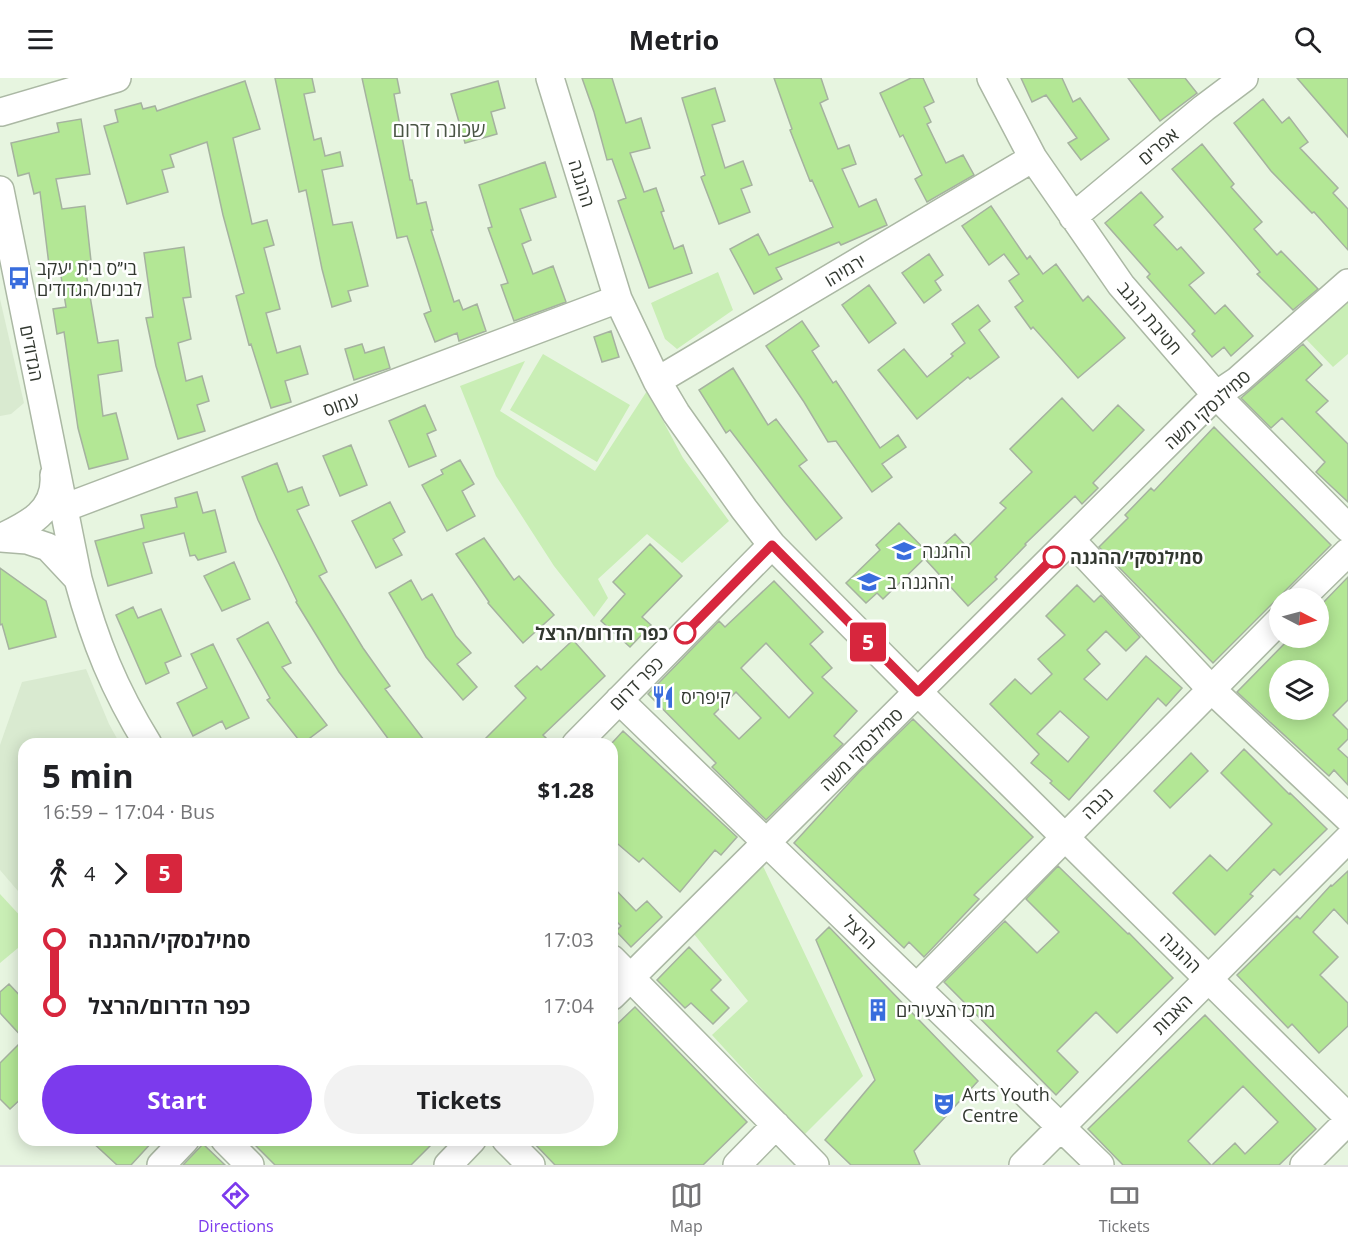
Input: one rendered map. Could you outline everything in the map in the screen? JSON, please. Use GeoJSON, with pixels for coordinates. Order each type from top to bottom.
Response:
{"type":"FeatureCollection","features":[{"type":"Feature","properties":{"kind":"street"},"geometry":{"type":"LineString","coordinates":[[0,114],[117,78]]}},
{"type":"Feature","properties":{"kind":"street","name":"ההגנה"},"geometry":{"type":"LineString","coordinates":[[550,78],[618,299],[657,381],[697,444],[772,545],[1348,1119]]}},
{"type":"Feature","properties":{"kind":"street","name":"חטיבת הנגב"},"geometry":{"type":"LineString","coordinates":[[991,78],[1033,158],[1121,285],[1216,395],[1348,528]]}},
{"type":"Feature","properties":{"kind":"street","name":"אפרים"},"geometry":{"type":"LineString","coordinates":[[1073,217],[1211,102],[1244,78]]}},
{"type":"Feature","properties":{"kind":"street","name":"ירמיהו"},"geometry":{"type":"LineString","coordinates":[[657,381],[1033,158]]}},
{"type":"Feature","properties":{"kind":"street","name":"הגדודים"},"geometry":{"type":"LineString","coordinates":[[1,194],[78,579],[91,627],[105,663],[130,716],[144,738]]}},
{"type":"Feature","properties":{"kind":"street","name":"סמילנסקי משה"},"geometry":{"type":"LineString","coordinates":[[618,978],[767,842],[1216,395],[1237,381],[1348,283]]}},
{"type":"Feature","properties":{"kind":"street","name":"עמוס"},"geometry":{"type":"LineString","coordinates":[[64,508],[618,299]]}},
{"type":"Feature","properties":{"kind":"street"},"geometry":{"type":"LineString","coordinates":[[0,538],[33,522],[47,506],[55,485],[53,456]]}},
{"type":"Feature","properties":{"kind":"street"},"geometry":{"type":"LineString","coordinates":[[0,538],[27,540],[48,547],[78,579]]}},
{"type":"Feature","properties":{"kind":"street"},"geometry":{"type":"LineString","coordinates":[[1071,540],[1211,689],[1348,818]]}},
{"type":"Feature","properties":{"kind":"street","name":"כפר דרום"},"geometry":{"type":"LineString","coordinates":[[582,738],[772,545]]}},
{"type":"Feature","properties":{"kind":"street"},"geometry":{"type":"LineString","coordinates":[[1312,588],[1348,552]]}},
{"type":"Feature","properties":{"kind":"street","name":"נגבה"},"geometry":{"type":"LineString","coordinates":[[917,987],[1269,631]]}},
{"type":"Feature","properties":{"kind":"street","name":"הרצל"},"geometry":{"type":"LineString","coordinates":[[619,700],[1100,1165]]}},
{"type":"Feature","properties":{"kind":"street","name":"האבות"},"geometry":{"type":"LineString","coordinates":[[1023,1165],[1348,839]]}},
{"type":"Feature","properties":{"kind":"street"},"geometry":{"type":"LineString","coordinates":[[618,978],[776,1125],[815,1165]]}},
{"type":"Feature","properties":{"kind":"street"},"geometry":{"type":"LineString","coordinates":[[1304,1165],[1348,1119]]}},
{"type":"Feature","properties":{"kind":"street"},"geometry":{"type":"LineString","coordinates":[[737,1165],[776,1125]]}},
{"type":"Feature","properties":{"kind":"street"},"geometry":{"type":"LineString","coordinates":[[160,1165],[179,1146]]}},
{"type":"Feature","properties":{"kind":"street"},"geometry":{"type":"LineString","coordinates":[[231,1146],[250,1165]]}},
{"type":"Feature","properties":{"kind":"street"},"geometry":{"type":"LineString","coordinates":[[448,1165],[466,1146]]}},
{"type":"Feature","properties":{"kind":"street"},"geometry":{"type":"LineString","coordinates":[[512,1146],[531,1165]]}},
{"type":"Feature","properties":{"kind":"shaded area"},"geometry":{"type":"Polygon","coordinates":[[[0,299],[24,403],[11,414],[0,416],[0,299]]]}},
{"type":"Feature","properties":{"kind":"shaded area"},"geometry":{"type":"Polygon","coordinates":[[[86,669],[117,738],[18,738],[18,891],[0,870],[0,745],[22,682],[86,669]]]}},
{"type":"Feature","properties":{"kind":"green space"},"geometry":{"type":"Polygon","coordinates":[[[718,272],[733,310],[677,349],[665,339],[651,303],[718,272]]]}},
{"type":"Feature","properties":{"kind":"green space"},"geometry":{"type":"Polygon","coordinates":[[[1348,300],[1348,354],[1333,367],[1305,338],[1348,300]]]}},
{"type":"Feature","properties":{"kind":"green space"},"geometry":{"type":"Polygon","coordinates":[[[543,354],[630,405],[597,462],[510,410],[543,354]]]}},
{"type":"Feature","properties":{"kind":"green space"},"geometry":{"type":"Polygon","coordinates":[[[525,361],[500,411],[595,471],[647,391],[683,458],[729,521],[682,563],[647,534],[598,579],[608,598],[594,617],[554,566],[496,476],[460,386],[525,361]]]}},
{"type":"Feature","properties":{"kind":"green space"},"geometry":{"type":"Polygon","coordinates":[[[762,864],[863,1076],[804,1135],[712,1035],[748,1001],[694,934],[762,864]]]}},
{"type":"Feature","properties":{"kind":"green space"},"geometry":{"type":"Polygon","coordinates":[[[0,894],[18,914],[18,948],[0,963],[0,894]]]}},
{"type":"Feature","properties":{"kind":"building"},"geometry":{"type":"Polygon","coordinates":[[[275,78],[312,78],[315,92],[304,94],[314,140],[321,138],[325,156],[340,152],[343,166],[322,170],[333,225],[352,222],[368,286],[348,291],[351,301],[332,307],[306,190],[299,192],[275,78]]]}},
{"type":"Feature","properties":{"kind":"building"},"geometry":{"type":"Polygon","coordinates":[[[362,78],[397,78],[400,93],[394,94],[410,180],[412,180],[417,204],[426,202],[433,230],[431,230],[454,302],[459,300],[463,310],[477,304],[486,331],[459,341],[457,333],[435,342],[424,314],[431,311],[407,236],[397,238],[362,78]]]}},
{"type":"Feature","properties":{"kind":"building"},"geometry":{"type":"Polygon","coordinates":[[[582,78],[612,78],[626,123],[641,118],[650,148],[630,153],[644,192],[656,188],[664,211],[661,212],[674,249],[683,245],[692,273],[649,288],[618,201],[626,198],[612,159],[607,160],[582,78]]]}},
{"type":"Feature","properties":{"kind":"building"},"geometry":{"type":"Polygon","coordinates":[[[774,78],[821,78],[828,99],[820,103],[838,149],[849,145],[856,164],[842,169],[859,207],[876,199],[887,225],[841,245],[839,242],[776,268],[782,279],[754,294],[730,249],[758,234],[769,255],[833,227],[812,180],[810,181],[790,130],[792,129],[774,78]]]}},
{"type":"Feature","properties":{"kind":"building"},"geometry":{"type":"Polygon","coordinates":[[[911,78],[923,78],[934,102],[924,107],[931,122],[927,124],[946,163],[963,155],[974,175],[927,202],[915,179],[922,175],[903,135],[900,137],[880,93],[911,78]]]}},
{"type":"Feature","properties":{"kind":"building"},"geometry":{"type":"Polygon","coordinates":[[[1021,78],[1062,78],[1073,102],[1080,98],[1109,139],[1081,160],[1068,143],[1077,138],[1046,95],[1032,102],[1021,78]]]}},
{"type":"Feature","properties":{"kind":"building"},"geometry":{"type":"Polygon","coordinates":[[[1128,78],[1185,78],[1197,93],[1160,121],[1128,78]]]}},
{"type":"Feature","properties":{"kind":"building"},"geometry":{"type":"Polygon","coordinates":[[[1297,78],[1348,78],[1348,137],[1297,78]]]}},
{"type":"Feature","properties":{"kind":"building"},"geometry":{"type":"Polygon","coordinates":[[[245,81],[260,129],[233,138],[252,224],[267,220],[274,245],[264,248],[280,309],[266,313],[277,353],[300,346],[308,374],[285,381],[291,402],[271,408],[251,344],[249,345],[236,296],[244,293],[223,215],[207,142],[170,155],[174,167],[162,170],[168,192],[127,204],[104,126],[118,122],[115,110],[141,103],[143,109],[155,106],[157,111],[245,81]]]}},
{"type":"Feature","properties":{"kind":"building"},"geometry":{"type":"Polygon","coordinates":[[[498,81],[505,108],[491,112],[497,134],[465,143],[451,94],[498,81]]]}},
{"type":"Feature","properties":{"kind":"building"},"geometry":{"type":"Polygon","coordinates":[[[715,88],[725,121],[712,125],[725,168],[743,161],[752,185],[741,189],[750,212],[719,224],[701,177],[705,175],[682,98],[715,88]]]}},
{"type":"Feature","properties":{"kind":"building"},"geometry":{"type":"Polygon","coordinates":[[[1263,99],[1282,123],[1289,117],[1308,142],[1300,148],[1338,188],[1333,193],[1348,209],[1348,250],[1314,212],[1312,213],[1271,171],[1234,123],[1263,99]]]}},
{"type":"Feature","properties":{"kind":"building"},"geometry":{"type":"Polygon","coordinates":[[[81,119],[90,174],[56,179],[62,209],[85,206],[91,261],[84,261],[98,343],[118,340],[122,371],[98,375],[103,416],[116,413],[128,459],[89,469],[78,428],[64,332],[57,334],[53,309],[66,307],[59,264],[49,265],[40,192],[34,194],[29,173],[18,176],[11,143],[59,132],[57,123],[81,119]]]}},
{"type":"Feature","properties":{"kind":"building"},"geometry":{"type":"Polygon","coordinates":[[[1202,144],[1234,184],[1231,187],[1262,222],[1254,229],[1277,255],[1281,251],[1318,289],[1293,310],[1257,274],[1260,272],[1172,169],[1202,144]]]}},
{"type":"Feature","properties":{"kind":"building"},"geometry":{"type":"Polygon","coordinates":[[[545,162],[556,197],[520,209],[531,240],[522,244],[533,274],[553,266],[566,302],[514,321],[501,285],[508,283],[488,228],[492,227],[479,185],[545,162]]]}},
{"type":"Feature","properties":{"kind":"building"},"geometry":{"type":"Polygon","coordinates":[[[1141,192],[1163,217],[1154,225],[1177,250],[1181,247],[1204,273],[1189,285],[1215,314],[1225,305],[1253,336],[1231,356],[1224,347],[1212,357],[1192,334],[1195,331],[1147,277],[1150,274],[1105,223],[1141,192]]]}},
{"type":"Feature","properties":{"kind":"building"},"geometry":{"type":"Polygon","coordinates":[[[991,206],[1027,259],[1030,256],[1043,274],[1056,264],[1083,301],[1088,296],[1125,338],[1078,378],[1033,327],[1031,329],[1015,307],[1023,301],[1009,281],[1019,274],[1004,254],[989,265],[962,226],[991,206]]]}},
{"type":"Feature","properties":{"kind":"building"},"geometry":{"type":"Polygon","coordinates":[[[184,247],[191,297],[183,298],[191,339],[178,343],[186,381],[202,376],[209,401],[197,405],[205,431],[178,439],[156,366],[146,318],[153,317],[144,253],[184,247]]]}},
{"type":"Feature","properties":{"kind":"building"},"geometry":{"type":"Polygon","coordinates":[[[929,254],[943,275],[935,281],[941,290],[924,303],[902,273],[929,254]]]}},
{"type":"Feature","properties":{"kind":"building"},"geometry":{"type":"Polygon","coordinates":[[[869,285],[896,323],[869,343],[842,305],[869,285]]]}},
{"type":"Feature","properties":{"kind":"building"},"geometry":{"type":"Polygon","coordinates":[[[978,305],[990,321],[979,330],[999,357],[970,379],[968,377],[917,419],[878,370],[904,349],[927,377],[965,343],[952,324],[978,305]]]}},
{"type":"Feature","properties":{"kind":"building"},"geometry":{"type":"Polygon","coordinates":[[[802,321],[819,346],[812,351],[833,383],[836,381],[880,448],[898,435],[906,447],[882,464],[892,477],[872,492],[836,441],[828,442],[766,346],[802,321]]]}},
{"type":"Feature","properties":{"kind":"building"},"geometry":{"type":"Polygon","coordinates":[[[611,331],[619,357],[602,362],[594,337],[611,331]]]}},
{"type":"Feature","properties":{"kind":"building"},"geometry":{"type":"Polygon","coordinates":[[[362,344],[365,353],[384,347],[390,368],[354,380],[345,349],[362,344]]]}},
{"type":"Feature","properties":{"kind":"building"},"geometry":{"type":"Polygon","coordinates":[[[1303,344],[1322,365],[1306,380],[1328,401],[1316,412],[1348,444],[1348,502],[1316,472],[1325,462],[1282,418],[1271,428],[1241,398],[1303,344]]]}},
{"type":"Feature","properties":{"kind":"building"},"geometry":{"type":"Polygon","coordinates":[[[733,368],[768,425],[776,419],[807,460],[799,466],[842,518],[816,540],[730,430],[726,433],[699,390],[733,368]]]}},
{"type":"Feature","properties":{"kind":"building"},"geometry":{"type":"Polygon","coordinates":[[[1062,398],[1093,431],[1118,405],[1144,430],[1093,483],[1098,488],[1082,504],[1075,496],[1025,544],[995,577],[997,579],[968,606],[926,560],[955,534],[967,547],[1006,508],[1000,503],[1032,472],[1010,449],[1062,398]]]}},
{"type":"Feature","properties":{"kind":"building"},"geometry":{"type":"Polygon","coordinates":[[[425,405],[436,430],[427,434],[436,456],[409,467],[389,421],[425,405]]]}},
{"type":"Feature","properties":{"kind":"building"},"geometry":{"type":"Polygon","coordinates":[[[1214,427],[1331,545],[1288,588],[1269,588],[1269,607],[1213,663],[1099,547],[1128,518],[1125,515],[1151,488],[1154,491],[1214,427]]]}},
{"type":"Feature","properties":{"kind":"building"},"geometry":{"type":"Polygon","coordinates":[[[351,445],[367,485],[340,496],[323,456],[351,445]]]}},
{"type":"Feature","properties":{"kind":"building"},"geometry":{"type":"Polygon","coordinates":[[[460,460],[474,484],[462,491],[475,516],[447,531],[422,485],[443,474],[441,470],[460,460]]]}},
{"type":"Feature","properties":{"kind":"building"},"geometry":{"type":"Polygon","coordinates":[[[277,463],[288,492],[302,487],[309,505],[297,510],[327,572],[319,576],[363,648],[390,686],[385,689],[422,738],[388,738],[339,672],[296,602],[258,520],[242,477],[277,463]]]}},
{"type":"Feature","properties":{"kind":"building"},"geometry":{"type":"Polygon","coordinates":[[[197,492],[203,513],[215,510],[226,552],[198,560],[195,555],[190,556],[184,533],[143,543],[152,573],[108,586],[95,541],[144,528],[141,515],[177,507],[175,498],[197,492]]]}},
{"type":"Feature","properties":{"kind":"building"},"geometry":{"type":"Polygon","coordinates":[[[390,502],[405,532],[393,539],[402,555],[376,568],[352,521],[390,502]]]}},
{"type":"Feature","properties":{"kind":"building"},"geometry":{"type":"Polygon","coordinates":[[[899,523],[929,554],[883,599],[877,593],[866,603],[846,583],[880,550],[876,545],[899,523]]]}},
{"type":"Feature","properties":{"kind":"building"},"geometry":{"type":"Polygon","coordinates":[[[484,538],[514,580],[519,576],[554,615],[523,643],[488,603],[456,554],[484,538]]]}},
{"type":"Feature","properties":{"kind":"building"},"geometry":{"type":"Polygon","coordinates":[[[650,544],[682,576],[642,617],[651,625],[630,647],[601,621],[625,594],[613,582],[650,544]]]}},
{"type":"Feature","properties":{"kind":"building"},"geometry":{"type":"Polygon","coordinates":[[[234,562],[250,599],[222,611],[204,576],[234,562]]]}},
{"type":"Feature","properties":{"kind":"building"},"geometry":{"type":"Polygon","coordinates":[[[0,568],[46,601],[56,637],[9,649],[2,624],[0,625],[0,568]]]}},
{"type":"Feature","properties":{"kind":"building"},"geometry":{"type":"Polygon","coordinates":[[[1348,577],[1348,700],[1333,715],[1348,730],[1348,739],[1338,749],[1348,758],[1348,785],[1334,770],[1329,776],[1237,692],[1280,648],[1329,648],[1329,597],[1348,577]]]}},
{"type":"Feature","properties":{"kind":"building"},"geometry":{"type":"Polygon","coordinates":[[[411,580],[422,600],[432,594],[456,636],[471,653],[457,664],[477,687],[463,700],[426,657],[389,593],[411,580]]]}},
{"type":"Feature","properties":{"kind":"building"},"geometry":{"type":"Polygon","coordinates":[[[774,581],[823,632],[810,644],[832,668],[822,677],[857,711],[834,736],[843,744],[766,820],[712,767],[716,763],[648,694],[719,621],[725,627],[774,581]],[[766,643],[741,668],[789,718],[813,693],[766,643]],[[736,692],[714,714],[739,739],[761,718],[736,692]]]}},
{"type":"Feature","properties":{"kind":"building"},"geometry":{"type":"Polygon","coordinates":[[[1077,585],[1094,602],[1101,595],[1140,637],[1126,651],[1106,631],[1087,650],[1100,664],[1084,679],[1107,700],[1146,656],[1182,688],[1166,706],[1158,698],[1069,800],[1031,763],[1039,754],[990,704],[1015,679],[1031,694],[1052,674],[1038,659],[1065,635],[1046,616],[1077,585]],[[1060,711],[1037,734],[1068,762],[1089,737],[1060,711]]]}},
{"type":"Feature","properties":{"kind":"building"},"geometry":{"type":"Polygon","coordinates":[[[133,607],[138,618],[161,609],[181,656],[165,663],[169,673],[146,684],[116,615],[133,607]]]}},
{"type":"Feature","properties":{"kind":"building"},"geometry":{"type":"Polygon","coordinates":[[[268,622],[291,663],[282,667],[327,725],[310,738],[297,738],[267,700],[270,698],[237,639],[268,622]]]}},
{"type":"Feature","properties":{"kind":"building"},"geometry":{"type":"Polygon","coordinates":[[[573,640],[605,676],[543,735],[546,738],[486,738],[526,698],[515,686],[537,666],[541,670],[573,640]]]}},
{"type":"Feature","properties":{"kind":"building"},"geometry":{"type":"Polygon","coordinates":[[[213,644],[249,718],[226,729],[222,721],[193,736],[177,703],[207,688],[191,654],[213,644]]]}},
{"type":"Feature","properties":{"kind":"building"},"geometry":{"type":"Polygon","coordinates":[[[913,719],[1033,837],[974,895],[979,899],[924,957],[909,942],[904,948],[794,843],[859,772],[913,719]]]}},
{"type":"Feature","properties":{"kind":"building"},"geometry":{"type":"Polygon","coordinates":[[[623,731],[737,837],[721,855],[715,850],[680,892],[643,858],[639,862],[618,844],[617,738],[623,731]]]}},
{"type":"Feature","properties":{"kind":"building"},"geometry":{"type":"Polygon","coordinates":[[[1244,749],[1327,829],[1280,875],[1274,869],[1250,894],[1253,896],[1215,935],[1173,893],[1210,855],[1227,871],[1272,824],[1221,773],[1244,749]]]}},
{"type":"Feature","properties":{"kind":"building"},"geometry":{"type":"Polygon","coordinates":[[[1191,753],[1208,771],[1170,808],[1154,791],[1191,753]]]}},
{"type":"Feature","properties":{"kind":"building"},"geometry":{"type":"Polygon","coordinates":[[[1058,866],[1173,978],[1117,1033],[1096,1012],[1057,1051],[1078,1072],[1056,1095],[944,982],[1005,921],[1037,953],[1059,932],[1026,899],[1058,866]]]}},
{"type":"Feature","properties":{"kind":"building"},"geometry":{"type":"Polygon","coordinates":[[[1348,871],[1348,924],[1334,909],[1313,932],[1338,957],[1320,975],[1348,1003],[1348,1026],[1319,1053],[1292,1024],[1288,1028],[1237,975],[1297,916],[1300,919],[1331,885],[1348,871]]]}},
{"type":"Feature","properties":{"kind":"building"},"geometry":{"type":"Polygon","coordinates":[[[618,892],[636,911],[647,901],[662,917],[631,947],[618,933],[621,926],[618,923],[618,892]]]}},
{"type":"Feature","properties":{"kind":"building","name":"מרכז הצעירים"},"geometry":{"type":"Polygon","coordinates":[[[829,927],[978,1081],[914,1151],[920,1165],[851,1165],[825,1140],[875,1080],[816,940],[829,927]]]}},
{"type":"Feature","properties":{"kind":"building"},"geometry":{"type":"Polygon","coordinates":[[[689,947],[721,980],[711,990],[729,1008],[713,1024],[691,1003],[685,1008],[657,980],[689,947]]]}},
{"type":"Feature","properties":{"kind":"building"},"geometry":{"type":"Polygon","coordinates":[[[9,984],[18,994],[18,1032],[0,1013],[0,992],[9,984]]]}},
{"type":"Feature","properties":{"kind":"building"},"geometry":{"type":"Polygon","coordinates":[[[635,1007],[747,1122],[703,1165],[555,1165],[537,1146],[618,1146],[618,1023],[635,1007]]]}},
{"type":"Feature","properties":{"kind":"building"},"geometry":{"type":"Polygon","coordinates":[[[1205,1015],[1316,1129],[1279,1165],[1212,1165],[1235,1143],[1245,1154],[1278,1122],[1243,1086],[1188,1141],[1211,1165],[1123,1165],[1088,1129],[1205,1015]]]}},
{"type":"Feature","properties":{"kind":"building"},"geometry":{"type":"Polygon","coordinates":[[[18,1045],[18,1102],[10,1109],[0,1099],[0,1063],[18,1045]]]}},
{"type":"Feature","properties":{"kind":"building"},"geometry":{"type":"Polygon","coordinates":[[[96,1146],[148,1146],[131,1165],[117,1165],[96,1146]]]}},
{"type":"Feature","properties":{"kind":"building"},"geometry":{"type":"Polygon","coordinates":[[[201,1146],[205,1146],[225,1165],[183,1165],[201,1146]]]}},
{"type":"Feature","properties":{"kind":"building"},"geometry":{"type":"Polygon","coordinates":[[[256,1146],[430,1146],[411,1165],[275,1165],[256,1146]]]}},
{"type":"Feature","properties":{"kind":"bus line","name":"5"},"geometry":{"type":"LineString","coordinates":[[685,633],[772,545],[918,692],[1054,557]]}},
{"type":"Feature","properties":{"kind":"place","name":"בי״ס בית יעקב לבנים/הגדודים"},"geometry":{"type":"Point","coordinates":[19,278]}},
{"type":"Feature","properties":{"kind":"place","name":"ההגנה"},"geometry":{"type":"Point","coordinates":[904,551]}},
{"type":"Feature","properties":{"kind":"place","name":"סמילנסקי/ההגנה"},"geometry":{"type":"Point","coordinates":[1054,557]}},
{"type":"Feature","properties":{"kind":"place","name":"ההגנה ב'"},"geometry":{"type":"Point","coordinates":[869,582]}},
{"type":"Feature","properties":{"kind":"place","name":"כפר הדרום/הרצל"},"geometry":{"type":"Point","coordinates":[685,633]}},
{"type":"Feature","properties":{"kind":"place","name":"קיפריס"},"geometry":{"type":"Point","coordinates":[663,697]}},
{"type":"Feature","properties":{"kind":"place","name":"מרכז הצעירים"},"geometry":{"type":"Point","coordinates":[878,1010]}},
{"type":"Feature","properties":{"kind":"place","name":"Arts Youth Centre"},"geometry":{"type":"Point","coordinates":[944,1104]}},
{"type":"Feature","properties":{"kind":"district","name":"שכונה דרום"},"geometry":{"type":"Point","coordinates":[439,129]}}]}
